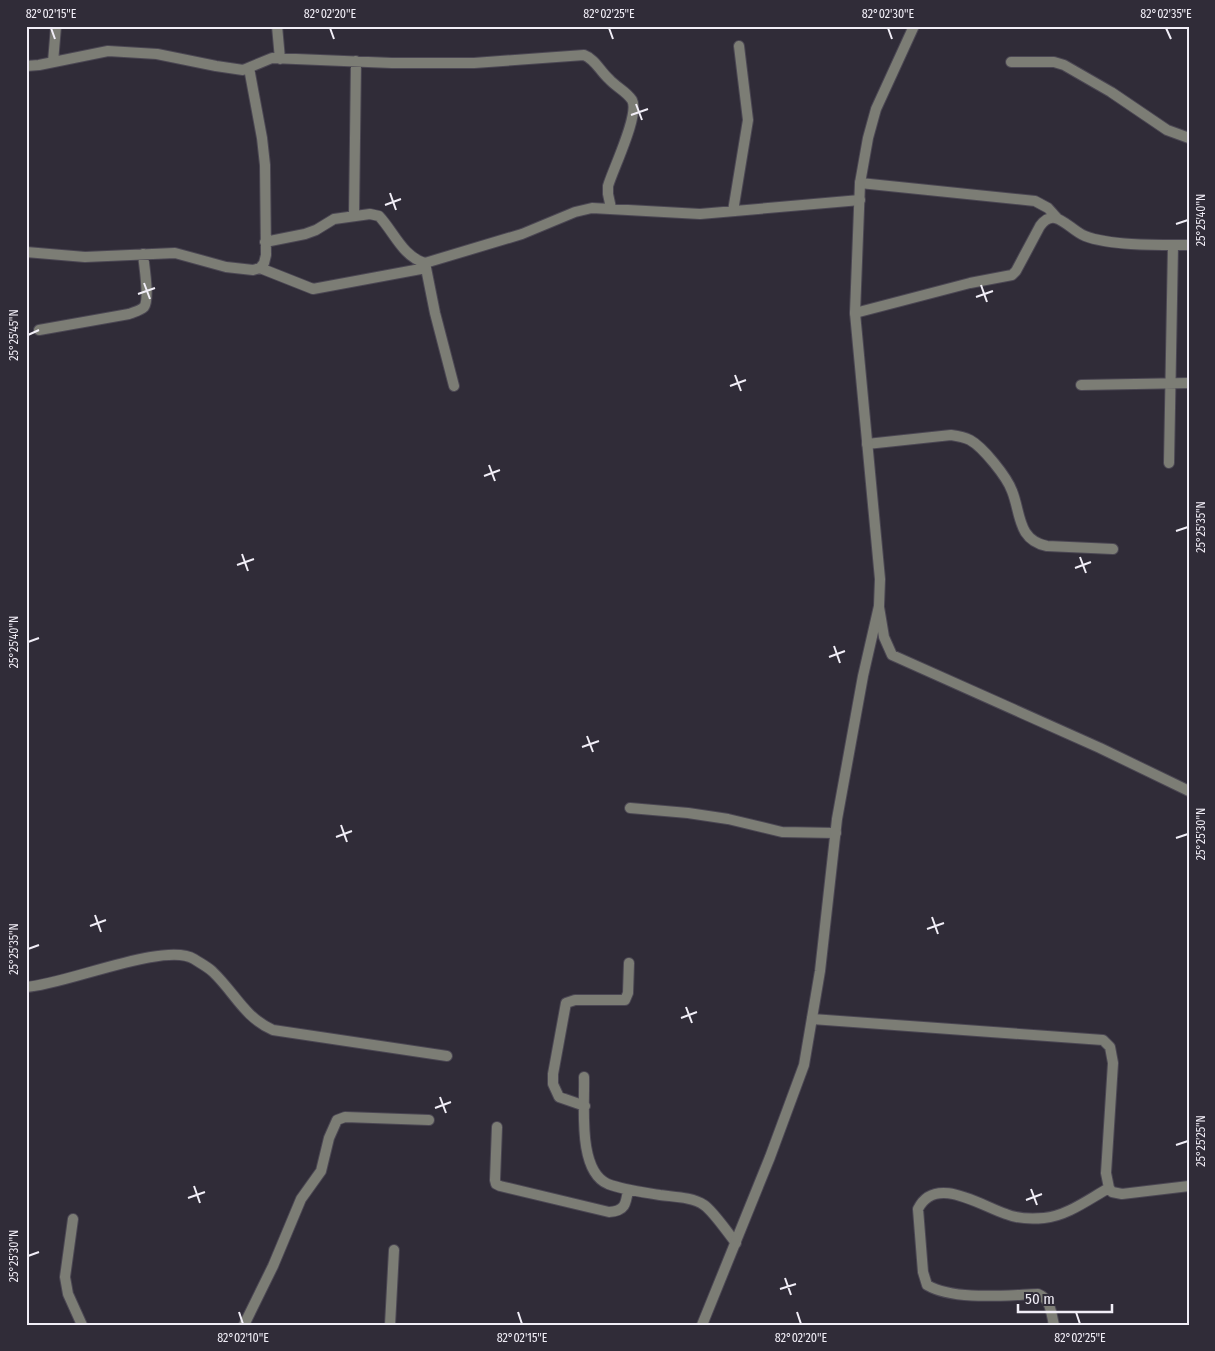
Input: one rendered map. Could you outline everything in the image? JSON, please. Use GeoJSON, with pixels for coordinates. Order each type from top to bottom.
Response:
{"type":"FeatureCollection","features":[{"type":"Feature","properties":{"kind":"street"},"geometry":{"type":"LineString","coordinates":[[53,62],[56,26]]}},
{"type":"Feature","properties":{"kind":"street"},"geometry":{"type":"LineString","coordinates":[[277,26],[280,58]]}},
{"type":"Feature","properties":{"kind":"street"},"geometry":{"type":"LineString","coordinates":[[702,1325],[770,1157],[804,1065],[820,971],[836,834],[863,676],[879,606],[880,578],[855,313],[860,183],[868,138],[876,109],[914,26]]}},
{"type":"Feature","properties":{"kind":"street"},"geometry":{"type":"LineString","coordinates":[[733,211],[748,120],[739,46]]}},
{"type":"Feature","properties":{"kind":"street"},"geometry":{"type":"LineString","coordinates":[[26,66],[121,50],[157,54],[243,70],[266,60],[280,58],[392,63],[474,63],[584,55],[590,57],[610,81],[627,94],[634,107],[632,121],[608,186],[611,208]]}},
{"type":"Feature","properties":{"kind":"street"},"geometry":{"type":"LineString","coordinates":[[354,216],[356,61]]}},
{"type":"Feature","properties":{"kind":"street"},"geometry":{"type":"LineString","coordinates":[[1011,62],[1054,62],[1064,65],[1111,92],[1167,130],[1189,138]]}},
{"type":"Feature","properties":{"kind":"street"},"geometry":{"type":"LineString","coordinates":[[26,252],[85,257],[175,253],[226,267],[253,270],[260,268],[264,263],[266,255],[265,165],[249,68]]}},
{"type":"Feature","properties":{"kind":"street"},"geometry":{"type":"LineString","coordinates":[[860,183],[1035,201],[1048,208],[1057,218],[1084,236],[1122,242],[1189,245]]}},
{"type":"Feature","properties":{"kind":"street"},"geometry":{"type":"LineString","coordinates":[[260,268],[314,289],[425,265],[522,234],[575,212],[592,208],[700,214],[860,200]]}},
{"type":"Feature","properties":{"kind":"street"},"geometry":{"type":"LineString","coordinates":[[265,242],[305,234],[316,230],[334,219],[370,214],[379,216],[407,253],[425,265]]}},
{"type":"Feature","properties":{"kind":"street"},"geometry":{"type":"LineString","coordinates":[[855,313],[970,283],[1012,275],[1044,221],[1050,218],[1057,218]]}},
{"type":"Feature","properties":{"kind":"street"},"geometry":{"type":"LineString","coordinates":[[1169,463],[1173,245]]}},
{"type":"Feature","properties":{"kind":"street"},"geometry":{"type":"LineString","coordinates":[[39,330],[129,314],[140,310],[144,307],[147,295],[143,254]]}},
{"type":"Feature","properties":{"kind":"street"},"geometry":{"type":"LineString","coordinates":[[425,265],[454,386]]}},
{"type":"Feature","properties":{"kind":"street"},"geometry":{"type":"LineString","coordinates":[[1081,385],[1189,383]]}},
{"type":"Feature","properties":{"kind":"street"},"geometry":{"type":"LineString","coordinates":[[867,444],[938,436],[962,436],[980,446],[1008,482],[1013,492],[1019,518],[1028,537],[1038,545],[1113,549]]}},
{"type":"Feature","properties":{"kind":"street"},"geometry":{"type":"LineString","coordinates":[[879,606],[884,638],[892,655],[1189,790]]}},
{"type":"Feature","properties":{"kind":"street"},"geometry":{"type":"LineString","coordinates":[[630,808],[688,813],[728,819],[782,832],[836,834]]}},
{"type":"Feature","properties":{"kind":"street"},"geometry":{"type":"LineString","coordinates":[[26,987],[50,984],[158,955],[185,954],[212,971],[238,1004],[262,1025],[273,1030],[447,1056]]}},
{"type":"Feature","properties":{"kind":"street"},"geometry":{"type":"LineString","coordinates":[[585,1106],[559,1097],[553,1084],[553,1074],[566,1003],[575,1000],[626,1000],[629,963]]}},
{"type":"Feature","properties":{"kind":"street"},"geometry":{"type":"LineString","coordinates":[[812,1019],[1091,1038],[1107,1042],[1112,1053],[1114,1074],[1106,1173],[1109,1188],[1112,1192],[1122,1194],[1189,1186]]}},
{"type":"Feature","properties":{"kind":"street"},"geometry":{"type":"LineString","coordinates":[[584,1078],[586,1150],[590,1164],[606,1183],[628,1190],[696,1201],[706,1206],[736,1243]]}},
{"type":"Feature","properties":{"kind":"street"},"geometry":{"type":"LineString","coordinates":[[244,1325],[273,1266],[301,1199],[321,1172],[329,1138],[337,1120],[345,1117],[429,1120]]}},
{"type":"Feature","properties":{"kind":"street"},"geometry":{"type":"LineString","coordinates":[[497,1127],[495,1180],[496,1184],[500,1186],[609,1212],[617,1212],[623,1208],[626,1203],[628,1190]]}},
{"type":"Feature","properties":{"kind":"street"},"geometry":{"type":"LineString","coordinates":[[1054,1325],[1048,1301],[1038,1294],[1006,1297],[962,1294],[927,1285],[923,1272],[918,1209],[922,1201],[929,1196],[945,1192],[1017,1218],[1042,1219],[1061,1215],[1109,1188]]}},
{"type":"Feature","properties":{"kind":"street"},"geometry":{"type":"LineString","coordinates":[[73,1219],[65,1277],[70,1299],[82,1325]]}},
{"type":"Feature","properties":{"kind":"street"},"geometry":{"type":"LineString","coordinates":[[390,1325],[394,1250]]}}]}
